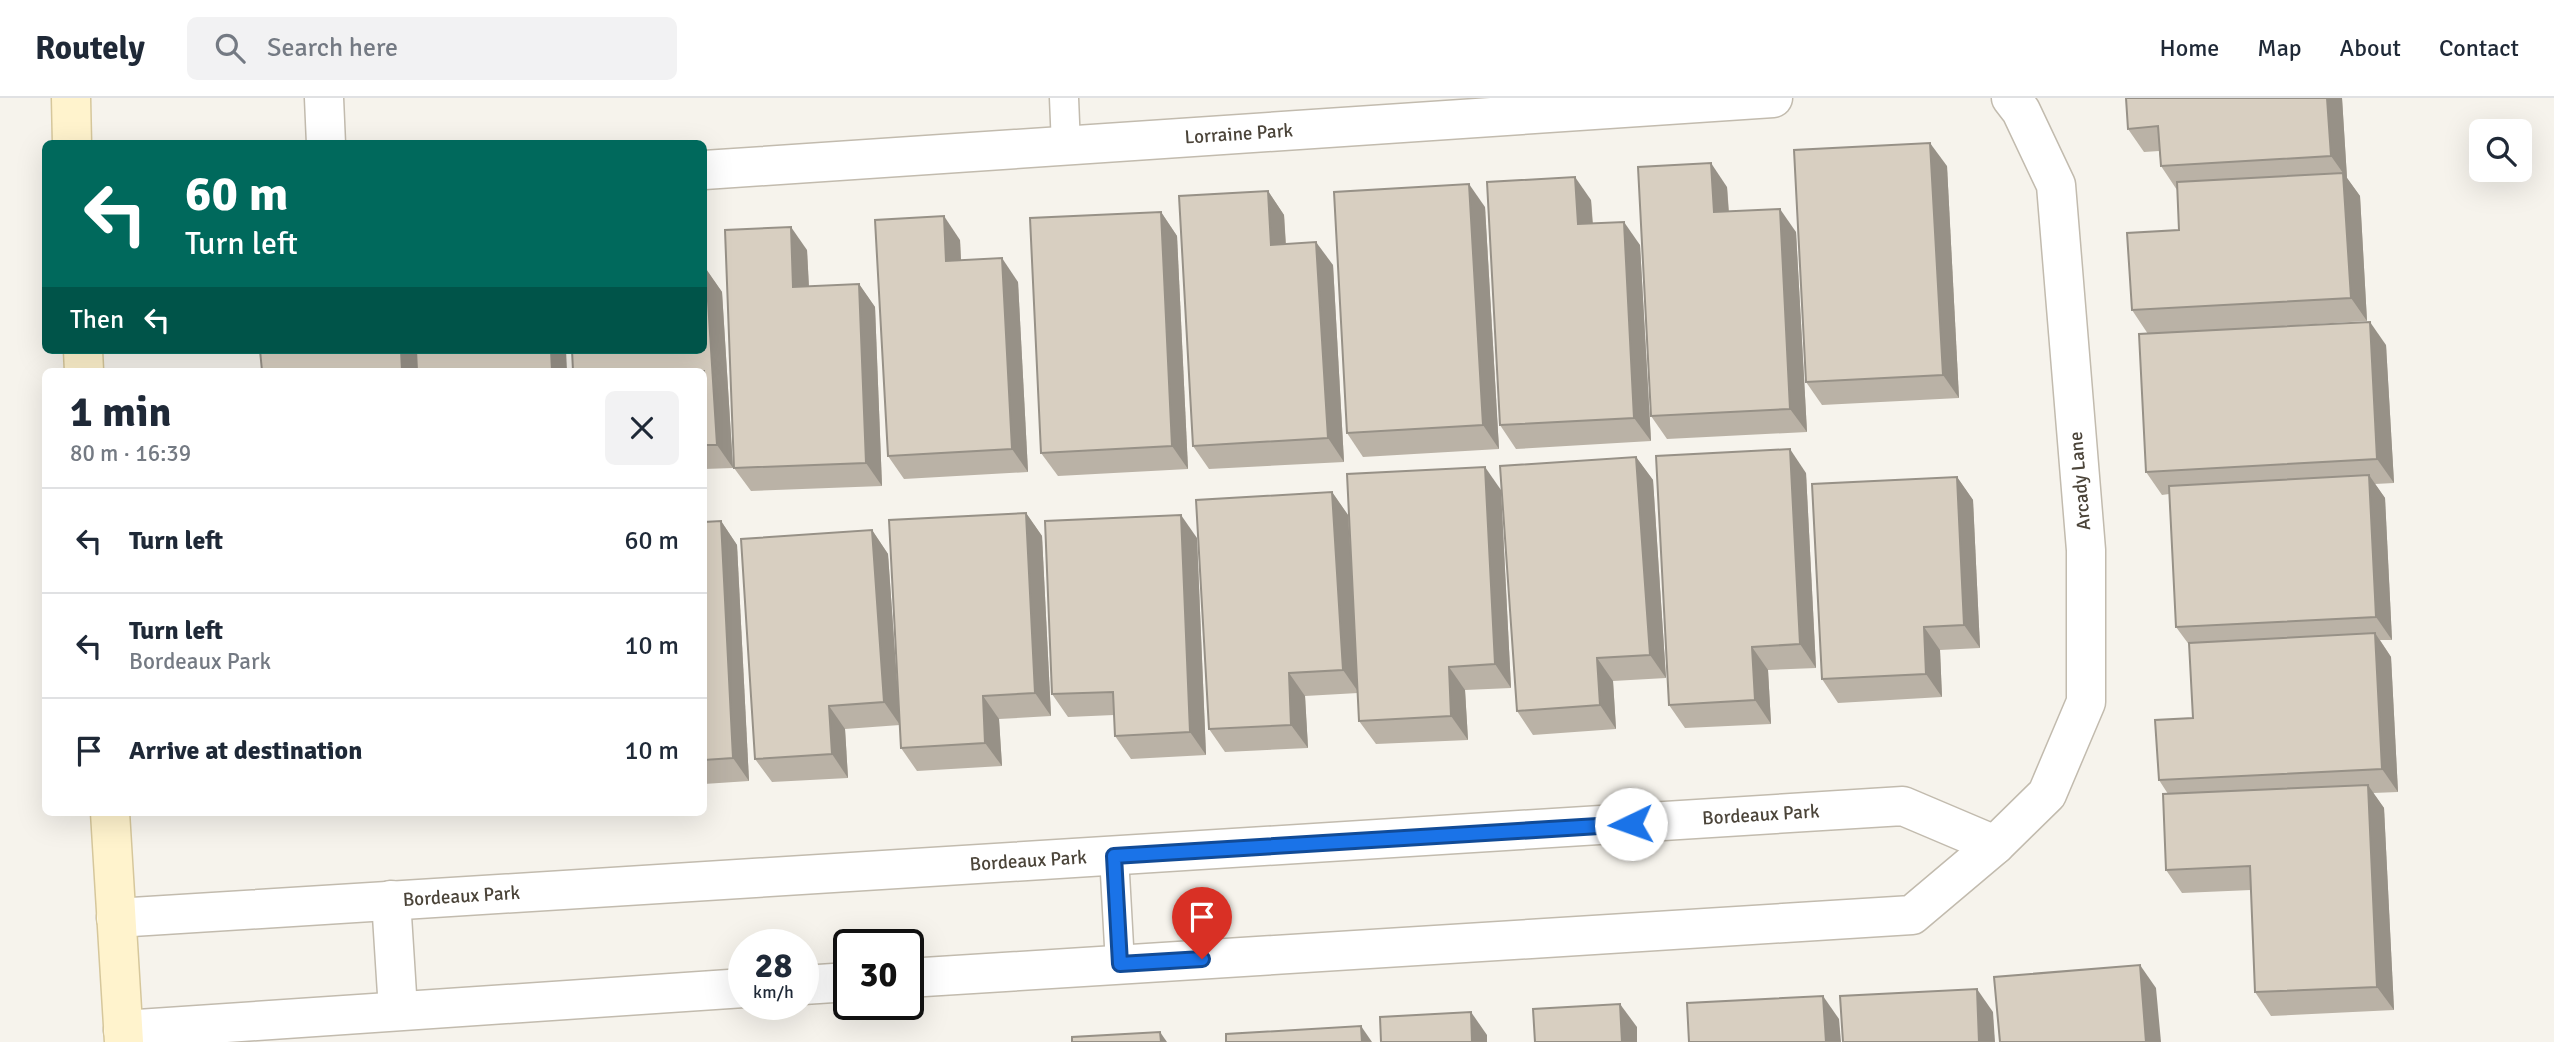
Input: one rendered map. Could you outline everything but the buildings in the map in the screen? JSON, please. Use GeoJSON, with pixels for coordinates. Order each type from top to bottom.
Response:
{"type":"FeatureCollection","features":[{"type":"Feature","properties":{"kind":"main road"},"geometry":{"type":"LineString","coordinates":[[71,98],[72,140]]}},
{"type":"Feature","properties":{"kind":"main road"},"geometry":{"type":"LineString","coordinates":[[110,816],[124,1036]]}},
{"type":"Feature","properties":{"kind":"street"},"geometry":{"type":"LineString","coordinates":[[324,98],[326,140]]}},
{"type":"Feature","properties":{"kind":"street","name":"Lorraine Park"},"geometry":{"type":"LineString","coordinates":[[707,170],[1773,98]]}},
{"type":"Feature","properties":{"kind":"street","name":"Arcady Lane"},"geometry":{"type":"LineString","coordinates":[[1995,845],[2047,794],[2086,702],[2086,550],[2056,185],[2021,111],[2011,98]]}},
{"type":"Feature","properties":{"kind":"street","name":"Bordeaux Park"},"geometry":{"type":"LineString","coordinates":[[116,918],[1903,806],[1995,845]]}},
{"type":"Feature","properties":{"kind":"street"},"geometry":{"type":"LineString","coordinates":[[924,977],[1912,915],[1995,845]]}},
{"type":"Feature","properties":{"kind":"street"},"geometry":{"type":"LineString","coordinates":[[391,900],[398,1010]]}},
{"type":"Feature","properties":{"kind":"street"},"geometry":{"type":"LineString","coordinates":[[124,1036],[398,1010],[728,989]]}},
{"type":"Feature","properties":{"kind":"lane"},"geometry":{"type":"LineString","coordinates":[[1064,98],[1066,146]]}},
{"type":"Feature","properties":{"kind":"lane"},"geometry":{"type":"LineString","coordinates":[[1114,856],[1120,964]]}},
{"type":"Feature","properties":{"kind":"route"},"geometry":{"type":"LineString","coordinates":[[1202,959],[1120,964],[1114,856],[1631,824]]}}]}
